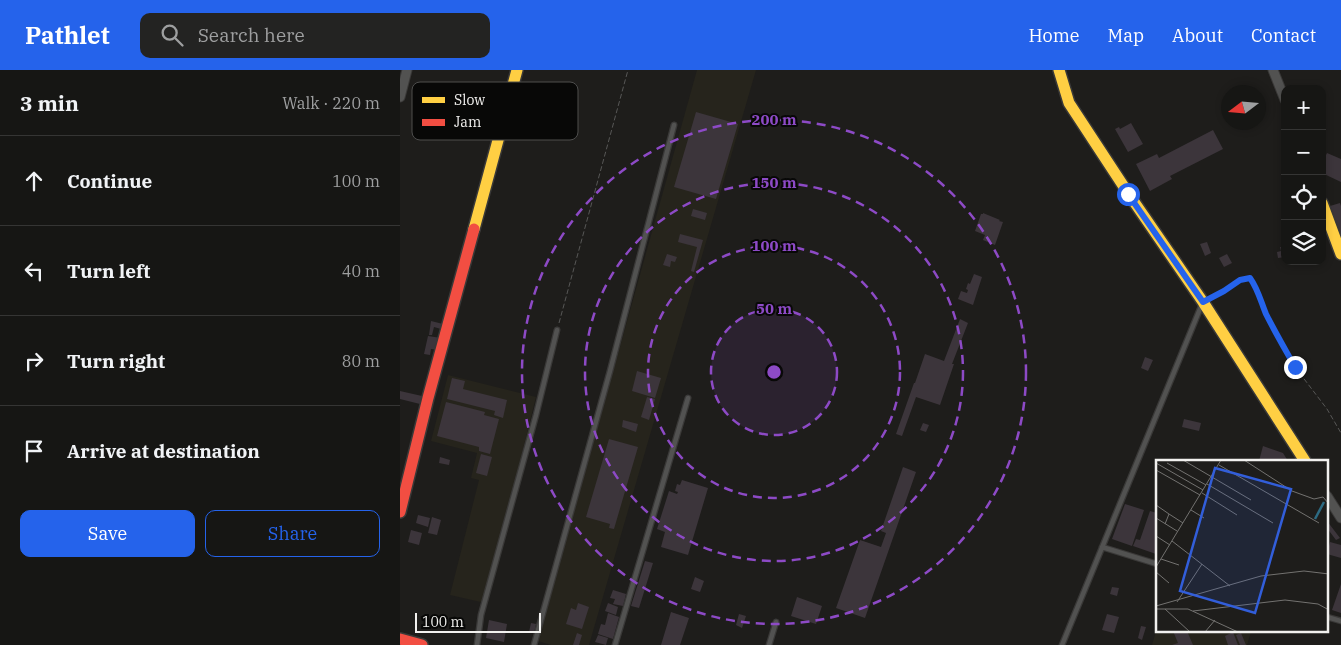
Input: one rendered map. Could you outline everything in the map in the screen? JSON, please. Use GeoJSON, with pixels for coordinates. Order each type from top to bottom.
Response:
{"type":"FeatureCollection","features":[{"type":"Feature","properties":{"kind":"street"},"geometry":{"type":"LineString","coordinates":[[400,97],[407,70]]}},
{"type":"Feature","properties":{"kind":"street"},"geometry":{"type":"LineString","coordinates":[[1059,70],[1069,103],[1128,194],[1203,302],[1304,460]]}},
{"type":"Feature","properties":{"kind":"street"},"geometry":{"type":"LineString","coordinates":[[1273,70],[1281,90]]}},
{"type":"Feature","properties":{"kind":"street"},"geometry":{"type":"LineString","coordinates":[[400,512],[428,398],[498,140]]}},
{"type":"Feature","properties":{"kind":"street"},"geometry":{"type":"LineString","coordinates":[[1326,214],[1341,254]]}},
{"type":"Feature","properties":{"kind":"street"},"geometry":{"type":"LineString","coordinates":[[1328,498],[1341,518]]}},
{"type":"Feature","properties":{"kind":"street"},"geometry":{"type":"LineString","coordinates":[[400,639],[422,645]]}},
{"type":"Feature","properties":{"kind":"lane"},"geometry":{"type":"LineString","coordinates":[[534,645],[610,371],[674,125]]}},
{"type":"Feature","properties":{"kind":"lane"},"geometry":{"type":"LineString","coordinates":[[1062,645],[1203,302]]}},
{"type":"Feature","properties":{"kind":"lane"},"geometry":{"type":"LineString","coordinates":[[477,645],[481,615],[536,415],[557,330]]}},
{"type":"Feature","properties":{"kind":"lane"},"geometry":{"type":"LineString","coordinates":[[615,645],[688,398]]}},
{"type":"Feature","properties":{"kind":"lane"},"geometry":{"type":"LineString","coordinates":[[1102,547],[1156,564]]}},
{"type":"Feature","properties":{"kind":"lane"},"geometry":{"type":"LineString","coordinates":[[1328,617],[1341,622]]}},
{"type":"Feature","properties":{"kind":"lane"},"geometry":{"type":"LineString","coordinates":[[770,645],[776,622]]}},
{"type":"Feature","properties":{"kind":"path"},"geometry":{"type":"LineString","coordinates":[[557,330],[628,70]]}},
{"type":"Feature","properties":{"kind":"path"},"geometry":{"type":"LineString","coordinates":[[1203,302],[1240,280],[1250,278],[1255,285],[1277,335],[1295,367],[1327,409],[1341,433]]}},
{"type":"Feature","properties":{"kind":"shaded area"},"geometry":{"type":"Polygon","coordinates":[[[697,70],[756,70],[589,645],[551,645],[538,641],[697,70]]]}},
{"type":"Feature","properties":{"kind":"shaded area"},"geometry":{"type":"Polygon","coordinates":[[[448,375],[536,397],[485,603],[450,595],[479,480],[471,478],[477,453],[431,441],[448,375]]]}},
{"type":"Feature","properties":{"kind":"shaded area"},"geometry":{"type":"Polygon","coordinates":[[[1156,631],[1251,632],[1247,645],[1152,645],[1156,631]]]}},
{"type":"Feature","properties":{"kind":"building"},"geometry":{"type":"Polygon","coordinates":[[[696,112],[738,124],[716,199],[674,187],[696,112]]]}},
{"type":"Feature","properties":{"kind":"building"},"geometry":{"type":"Polygon","coordinates":[[[1131,123],[1143,144],[1128,152],[1115,129],[1119,127],[1120,129],[1131,123]]]}},
{"type":"Feature","properties":{"kind":"building"},"geometry":{"type":"Polygon","coordinates":[[[1213,130],[1223,149],[1170,176],[1172,179],[1150,191],[1136,164],[1157,154],[1159,158],[1213,130]]]}},
{"type":"Feature","properties":{"kind":"building"},"geometry":{"type":"Polygon","coordinates":[[[1327,153],[1341,159],[1341,182],[1326,175],[1327,153]]]}},
{"type":"Feature","properties":{"kind":"building"},"geometry":{"type":"Polygon","coordinates":[[[1340,203],[1341,206],[1341,236],[1330,206],[1340,203]]]}},
{"type":"Feature","properties":{"kind":"building"},"geometry":{"type":"Polygon","coordinates":[[[693,209],[707,213],[705,220],[691,216],[693,209]]]}},
{"type":"Feature","properties":{"kind":"building"},"geometry":{"type":"Polygon","coordinates":[[[983,213],[1003,222],[995,245],[983,240],[985,235],[975,231],[983,213]]]}},
{"type":"Feature","properties":{"kind":"building"},"geometry":{"type":"Polygon","coordinates":[[[680,234],[703,240],[694,272],[691,271],[697,247],[678,242],[680,234]]]}},
{"type":"Feature","properties":{"kind":"building"},"geometry":{"type":"Polygon","coordinates":[[[1207,242],[1211,253],[1205,256],[1200,244],[1207,242]]]}},
{"type":"Feature","properties":{"kind":"building"},"geometry":{"type":"Polygon","coordinates":[[[1281,251],[1281,258],[1278,258],[1277,252],[1281,251]]]}},
{"type":"Feature","properties":{"kind":"building"},"geometry":{"type":"Polygon","coordinates":[[[667,254],[677,257],[675,262],[671,261],[670,267],[663,265],[667,254]]]}},
{"type":"Feature","properties":{"kind":"building"},"geometry":{"type":"Polygon","coordinates":[[[1227,254],[1232,263],[1224,267],[1219,258],[1227,254]]]}},
{"type":"Feature","properties":{"kind":"building"},"geometry":{"type":"Polygon","coordinates":[[[974,274],[982,277],[973,305],[958,299],[961,291],[967,293],[968,283],[970,284],[974,274]]]}},
{"type":"Feature","properties":{"kind":"building"},"geometry":{"type":"Polygon","coordinates":[[[960,319],[968,323],[952,364],[954,364],[940,405],[916,397],[902,436],[896,434],[925,354],[944,361],[960,319]]]}},
{"type":"Feature","properties":{"kind":"building"},"geometry":{"type":"Polygon","coordinates":[[[431,321],[443,324],[441,329],[434,327],[432,335],[429,335],[431,321]]]}},
{"type":"Feature","properties":{"kind":"building"},"geometry":{"type":"Polygon","coordinates":[[[428,336],[441,338],[438,350],[431,349],[430,355],[424,354],[428,336]]]}},
{"type":"Feature","properties":{"kind":"building"},"geometry":{"type":"Polygon","coordinates":[[[1145,357],[1153,360],[1148,371],[1141,368],[1145,357]]]}},
{"type":"Feature","properties":{"kind":"building"},"geometry":{"type":"Polygon","coordinates":[[[637,371],[661,378],[655,398],[632,391],[637,371]]]}},
{"type":"Feature","properties":{"kind":"building"},"geometry":{"type":"Polygon","coordinates":[[[452,378],[465,381],[463,389],[507,400],[503,418],[494,415],[495,411],[447,399],[452,378]]]}},
{"type":"Feature","properties":{"kind":"building"},"geometry":{"type":"Polygon","coordinates":[[[400,391],[422,396],[420,404],[400,399],[400,391]]]}},
{"type":"Feature","properties":{"kind":"building"},"geometry":{"type":"Polygon","coordinates":[[[647,397],[655,399],[649,420],[641,417],[647,397]]]}},
{"type":"Feature","properties":{"kind":"building"},"geometry":{"type":"Polygon","coordinates":[[[446,402],[485,412],[484,415],[499,419],[490,454],[479,451],[479,447],[437,436],[446,402]]]}},
{"type":"Feature","properties":{"kind":"building"},"geometry":{"type":"Polygon","coordinates":[[[1184,419],[1201,423],[1199,431],[1182,427],[1184,419]]]}},
{"type":"Feature","properties":{"kind":"building"},"geometry":{"type":"Polygon","coordinates":[[[623,420],[638,424],[636,432],[622,427],[623,420]]]}},
{"type":"Feature","properties":{"kind":"building"},"geometry":{"type":"Polygon","coordinates":[[[923,423],[929,425],[926,432],[920,430],[923,423]]]}},
{"type":"Feature","properties":{"kind":"building"},"geometry":{"type":"Polygon","coordinates":[[[609,439],[638,447],[614,529],[609,528],[610,524],[586,517],[609,439]]]}},
{"type":"Feature","properties":{"kind":"building"},"geometry":{"type":"Polygon","coordinates":[[[1263,446],[1283,453],[1287,460],[1259,460],[1263,446]]]}},
{"type":"Feature","properties":{"kind":"building"},"geometry":{"type":"Polygon","coordinates":[[[481,454],[492,457],[487,476],[476,473],[481,454]]]}},
{"type":"Feature","properties":{"kind":"building"},"geometry":{"type":"Polygon","coordinates":[[[440,457],[450,460],[449,465],[439,463],[440,457]]]}},
{"type":"Feature","properties":{"kind":"building"},"geometry":{"type":"Polygon","coordinates":[[[903,467],[916,472],[865,618],[836,608],[860,540],[881,547],[886,533],[881,531],[903,467]]]}},
{"type":"Feature","properties":{"kind":"building"},"geometry":{"type":"Polygon","coordinates":[[[682,480],[708,488],[688,555],[661,547],[665,532],[657,529],[669,491],[677,494],[678,492],[675,491],[677,484],[680,485],[682,480]]]}},
{"type":"Feature","properties":{"kind":"building"},"geometry":{"type":"Polygon","coordinates":[[[1125,504],[1144,510],[1132,546],[1112,539],[1125,504]]]}},
{"type":"Feature","properties":{"kind":"building"},"geometry":{"type":"Polygon","coordinates":[[[1150,511],[1156,513],[1156,554],[1133,546],[1136,539],[1140,540],[1150,511]]]}},
{"type":"Feature","properties":{"kind":"building"},"geometry":{"type":"Polygon","coordinates":[[[418,515],[430,518],[428,527],[416,523],[418,515]]]}},
{"type":"Feature","properties":{"kind":"building"},"geometry":{"type":"Polygon","coordinates":[[[432,517],[441,520],[437,535],[428,533],[432,517]]]}},
{"type":"Feature","properties":{"kind":"building"},"geometry":{"type":"Polygon","coordinates":[[[1328,522],[1340,538],[1336,540],[1328,529],[1328,522]]]}},
{"type":"Feature","properties":{"kind":"building"},"geometry":{"type":"Polygon","coordinates":[[[411,530],[422,533],[419,545],[408,542],[411,530]]]}},
{"type":"Feature","properties":{"kind":"building"},"geometry":{"type":"Polygon","coordinates":[[[1330,542],[1341,545],[1341,558],[1328,554],[1330,542]]]}},
{"type":"Feature","properties":{"kind":"building"},"geometry":{"type":"Polygon","coordinates":[[[645,561],[653,563],[639,608],[631,606],[645,561]]]}},
{"type":"Feature","properties":{"kind":"building"},"geometry":{"type":"Polygon","coordinates":[[[695,577],[704,581],[700,592],[691,589],[695,577]]]}},
{"type":"Feature","properties":{"kind":"building"},"geometry":{"type":"Polygon","coordinates":[[[1341,584],[1341,613],[1332,610],[1341,584]]]}},
{"type":"Feature","properties":{"kind":"building"},"geometry":{"type":"Polygon","coordinates":[[[1112,587],[1119,588],[1117,596],[1110,594],[1112,587]]]}},
{"type":"Feature","properties":{"kind":"building"},"geometry":{"type":"Polygon","coordinates":[[[613,590],[626,594],[623,606],[613,604],[615,599],[610,598],[613,590]]]}},
{"type":"Feature","properties":{"kind":"building"},"geometry":{"type":"Polygon","coordinates":[[[797,597],[822,606],[816,624],[791,616],[797,597]]]}},
{"type":"Feature","properties":{"kind":"building"},"geometry":{"type":"Polygon","coordinates":[[[578,603],[589,607],[582,629],[566,624],[571,608],[576,610],[578,603]]]}},
{"type":"Feature","properties":{"kind":"building"},"geometry":{"type":"Polygon","coordinates":[[[608,603],[618,607],[616,615],[605,611],[608,603]]]}},
{"type":"Feature","properties":{"kind":"building"},"geometry":{"type":"Polygon","coordinates":[[[671,612],[689,618],[680,645],[661,645],[671,612]]]}},
{"type":"Feature","properties":{"kind":"building"},"geometry":{"type":"Polygon","coordinates":[[[608,613],[619,617],[613,639],[598,634],[601,624],[605,625],[608,613]]]}},
{"type":"Feature","properties":{"kind":"building"},"geometry":{"type":"Polygon","coordinates":[[[739,614],[746,616],[742,628],[736,625],[739,614]]]}},
{"type":"Feature","properties":{"kind":"building"},"geometry":{"type":"Polygon","coordinates":[[[1107,614],[1119,617],[1114,633],[1102,630],[1107,614]]]}},
{"type":"Feature","properties":{"kind":"building"},"geometry":{"type":"Polygon","coordinates":[[[489,620],[507,624],[504,642],[486,638],[489,620]]]}},
{"type":"Feature","properties":{"kind":"building"},"geometry":{"type":"Polygon","coordinates":[[[531,623],[536,624],[534,633],[529,632],[531,623]]]}},
{"type":"Feature","properties":{"kind":"building"},"geometry":{"type":"Polygon","coordinates":[[[1141,626],[1146,627],[1142,640],[1138,638],[1141,626]]]}},
{"type":"Feature","properties":{"kind":"building"},"geometry":{"type":"Polygon","coordinates":[[[1173,632],[1187,632],[1193,645],[1172,645],[1178,643],[1173,632]]]}},
{"type":"Feature","properties":{"kind":"building"},"geometry":{"type":"Polygon","coordinates":[[[1233,632],[1238,645],[1228,645],[1225,636],[1233,632]]]}},
{"type":"Feature","properties":{"kind":"building"},"geometry":{"type":"Polygon","coordinates":[[[577,633],[582,635],[579,645],[573,645],[577,633]]]}},
{"type":"Feature","properties":{"kind":"building"},"geometry":{"type":"Polygon","coordinates":[[[1241,633],[1246,645],[1240,645],[1236,635],[1241,633]]]}},
{"type":"Feature","properties":{"kind":"building"},"geometry":{"type":"Polygon","coordinates":[[[598,635],[608,638],[606,645],[595,642],[598,635]]]}},
{"type":"Feature","properties":{"kind":"traffic: slow"},"geometry":{"type":"LineString","coordinates":[[514,82],[517,70]]}},
{"type":"Feature","properties":{"kind":"traffic: slow"},"geometry":{"type":"LineString","coordinates":[[1059,70],[1069,103],[1203,302],[1304,460]]}},
{"type":"Feature","properties":{"kind":"traffic: slow"},"geometry":{"type":"LineString","coordinates":[[474,229],[498,140]]}},
{"type":"Feature","properties":{"kind":"traffic: slow"},"geometry":{"type":"LineString","coordinates":[[1326,214],[1341,254]]}},
{"type":"Feature","properties":{"kind":"traffic: jam"},"geometry":{"type":"LineString","coordinates":[[400,512],[428,398],[474,229]]}},
{"type":"Feature","properties":{"kind":"traffic: jam"},"geometry":{"type":"LineString","coordinates":[[400,639],[422,645]]}},
{"type":"Feature","properties":{"kind":"route"},"geometry":{"type":"LineString","coordinates":[[1128,194],[1203,302],[1240,280],[1250,278],[1255,285],[1277,335],[1295,367]]}}]}
